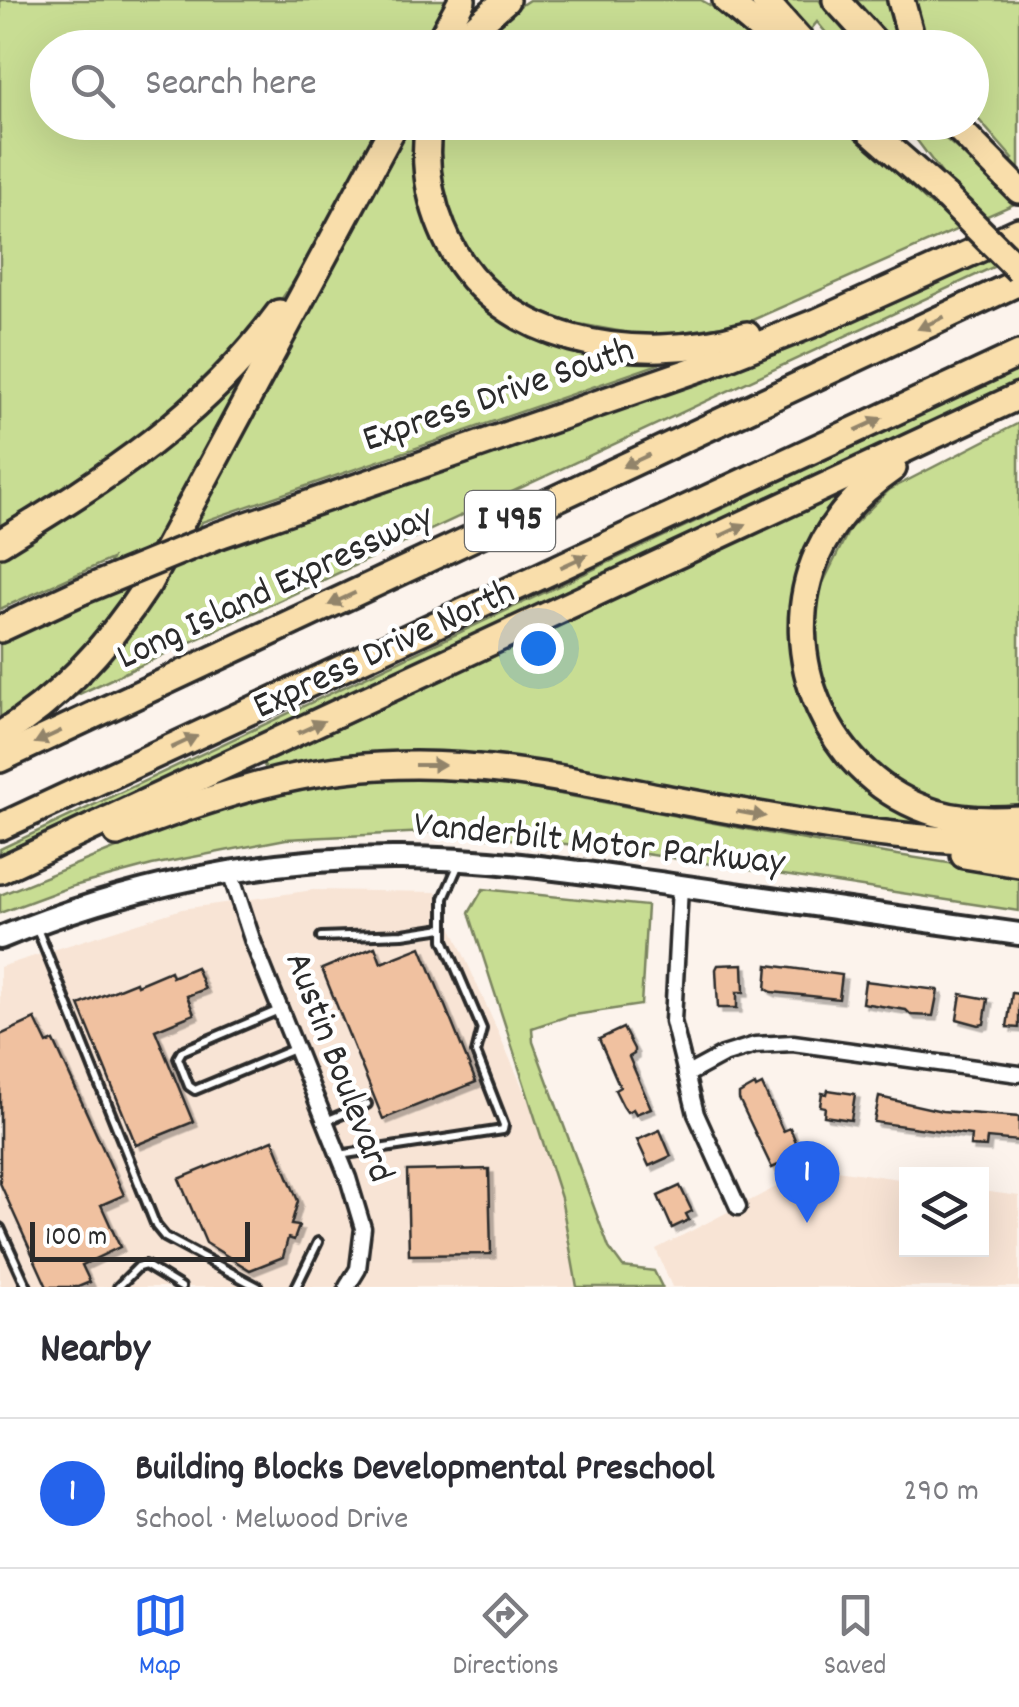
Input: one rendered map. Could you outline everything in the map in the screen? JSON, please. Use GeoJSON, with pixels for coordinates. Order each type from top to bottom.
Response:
{"type":"FeatureCollection","features":[{"type":"Feature","properties":{"kind":"highway"},"geometry":{"type":"LineString","coordinates":[[446,30],[462,0]]}},
{"type":"Feature","properties":{"kind":"highway"},"geometry":{"type":"LineString","coordinates":[[472,30],[506,0]]}},
{"type":"Feature","properties":{"kind":"highway"},"geometry":{"type":"LineString","coordinates":[[726,0],[761,30]]}},
{"type":"Feature","properties":{"kind":"highway"},"geometry":{"type":"LineString","coordinates":[[764,0],[791,30]]}},
{"type":"Feature","properties":{"kind":"highway"},"geometry":{"type":"LineString","coordinates":[[836,0],[864,30]]}},
{"type":"Feature","properties":{"kind":"highway"},"geometry":{"type":"LineString","coordinates":[[901,0],[909,30]]}},
{"type":"Feature","properties":{"kind":"highway"},"geometry":{"type":"LineString","coordinates":[[0,735],[38,710],[82,669],[121,624],[148,584],[386,140]]}},
{"type":"Feature","properties":{"kind":"highway"},"geometry":{"type":"LineString","coordinates":[[429,140],[427,173],[444,233],[478,283],[532,324],[603,345],[678,348],[728,340],[853,306]]}},
{"type":"Feature","properties":{"kind":"highway"},"geometry":{"type":"LineString","coordinates":[[881,140],[948,198]]}},
{"type":"Feature","properties":{"kind":"highway"},"geometry":{"type":"LineString","coordinates":[[894,140],[1019,270]]}},
{"type":"Feature","properties":{"kind":"highway"},"geometry":{"type":"LineString","coordinates":[[969,140],[1019,190]]}},
{"type":"Feature","properties":{"kind":"highway"},"geometry":{"type":"LineString","coordinates":[[972,140],[982,154]]}},
{"type":"Feature","properties":{"kind":"highway"},"geometry":{"type":"LineString","coordinates":[[0,542],[138,456],[209,395],[270,325],[344,218]]}},
{"type":"Feature","properties":{"kind":"highway","name":"Express Drive South"},"geometry":{"type":"LineString","coordinates":[[0,629],[218,535],[686,373],[853,306],[1019,231]]}},
{"type":"Feature","properties":{"kind":"highway","name":"Long Island Expressway"},"geometry":{"type":"LineString","coordinates":[[0,759],[1019,282]]}},
{"type":"Feature","properties":{"kind":"highway","name":"I 495"},"geometry":{"type":"LineString","coordinates":[[0,827],[1019,354]]}},
{"type":"Feature","properties":{"kind":"highway","name":"Express Drive North"},"geometry":{"type":"LineString","coordinates":[[0,873],[1019,396]]}},
{"type":"Feature","properties":{"kind":"highway"},"geometry":{"type":"LineString","coordinates":[[948,430],[864,490],[826,538],[810,575],[803,613],[807,673],[832,734],[854,762],[880,784],[934,812],[978,820],[1019,819]]}},
{"type":"Feature","properties":{"kind":"highway"},"geometry":{"type":"LineString","coordinates":[[0,873],[246,788],[328,771],[442,765],[512,770],[1019,864]]}},
{"type":"Feature","properties":{"kind":"highway"},"geometry":{"type":"LineString","coordinates":[[852,831],[934,840],[1019,842]]}},
{"type":"Feature","properties":{"kind":"main road","name":"Vanderbilt Motor Parkway"},"geometry":{"type":"LineString","coordinates":[[0,938],[135,893],[230,872],[346,860],[460,860],[680,886],[1019,934]]}},
{"type":"Feature","properties":{"kind":"street","name":"Austin Boulevard"},"geometry":{"type":"LineString","coordinates":[[230,872],[364,1228],[358,1268],[347,1287]]}},
{"type":"Feature","properties":{"kind":"street"},"geometry":{"type":"LineString","coordinates":[[680,886],[672,1021],[696,1114],[738,1206]]}},
{"type":"Feature","properties":{"kind":"street"},"geometry":{"type":"LineString","coordinates":[[686,1075],[723,1055],[755,1046],[793,1044],[1019,1074]]}},
{"type":"Feature","properties":{"kind":"lane"},"geometry":{"type":"LineString","coordinates":[[339,1156],[503,1130],[476,1054],[482,1029],[444,940],[444,898],[460,860]]}},
{"type":"Feature","properties":{"kind":"lane"},"geometry":{"type":"LineString","coordinates":[[36,925],[156,1226],[166,1237],[258,1287]]}},
{"type":"Feature","properties":{"kind":"lane"},"geometry":{"type":"LineString","coordinates":[[321,937],[403,934],[443,928]]}},
{"type":"Feature","properties":{"kind":"lane"},"geometry":{"type":"LineString","coordinates":[[280,1009],[182,1051],[178,1058],[189,1086],[195,1090],[296,1048]]}},
{"type":"Feature","properties":{"kind":"lane"},"geometry":{"type":"LineString","coordinates":[[325,1122],[367,1104]]}},
{"type":"Feature","properties":{"kind":"lane"},"geometry":{"type":"LineString","coordinates":[[0,1228],[27,1287]]}},
{"type":"Feature","properties":{"kind":"lane"},"geometry":{"type":"LineString","coordinates":[[296,1287],[318,1242]]}},
{"type":"Feature","properties":{"kind":"lane"},"geometry":{"type":"LineString","coordinates":[[118,1287],[145,1265],[181,1287]]}},
{"type":"Feature","properties":{"kind":"shaded area"},"geometry":{"type":"Polygon","coordinates":[[[313,890],[436,892],[611,1287],[0,1287],[0,967],[182,909],[313,890]]]}},
{"type":"Feature","properties":{"kind":"shaded area"},"geometry":{"type":"Polygon","coordinates":[[[815,1167],[899,1179],[899,1257],[989,1257],[989,1192],[1019,1196],[1019,1287],[672,1287],[656,1249],[815,1167]]]}},
{"type":"Feature","properties":{"kind":"green space"},"geometry":{"type":"Polygon","coordinates":[[[0,0],[452,0],[436,30],[30,30],[30,140],[375,140],[309,257],[275,307],[229,360],[136,439],[0,530],[0,0]]]}},
{"type":"Feature","properties":{"kind":"green space"},"geometry":{"type":"Polygon","coordinates":[[[529,0],[701,0],[745,30],[486,30],[529,0]]]}},
{"type":"Feature","properties":{"kind":"green space"},"geometry":{"type":"Polygon","coordinates":[[[777,0],[819,0],[843,30],[824,30],[817,22],[805,30],[777,0]]]}},
{"type":"Feature","properties":{"kind":"green space"},"geometry":{"type":"Polygon","coordinates":[[[848,0],[894,0],[900,30],[877,30],[848,0]]]}},
{"type":"Feature","properties":{"kind":"green space"},"geometry":{"type":"Polygon","coordinates":[[[910,0],[1019,0],[1019,202],[748,322],[652,337],[551,319],[489,281],[461,244],[438,186],[439,140],[861,140],[932,206],[952,187],[917,140],[947,140],[993,179],[1013,159],[989,131],[989,30],[919,30],[910,0]]]}},
{"type":"Feature","properties":{"kind":"green space"},"geometry":{"type":"Polygon","coordinates":[[[392,140],[421,140],[426,216],[511,321],[666,358],[659,364],[202,522],[180,558],[1019,242],[1019,255],[60,703],[96,669],[392,140]]]}},
{"type":"Feature","properties":{"kind":"green space"},"geometry":{"type":"Polygon","coordinates":[[[238,367],[247,375],[120,603],[69,664],[0,717],[0,636],[92,597],[111,559],[0,609],[0,546],[238,367]]]}},
{"type":"Feature","properties":{"kind":"green space"},"geometry":{"type":"Polygon","coordinates":[[[1019,369],[1019,381],[0,855],[0,849],[1019,369]]]}},
{"type":"Feature","properties":{"kind":"green space"},"geometry":{"type":"Polygon","coordinates":[[[1019,423],[1019,805],[1002,808],[938,803],[881,774],[836,721],[811,655],[818,593],[850,528],[889,490],[1019,423]]]}},
{"type":"Feature","properties":{"kind":"green space"},"geometry":{"type":"Polygon","coordinates":[[[841,493],[844,495],[791,620],[851,773],[1019,830],[874,825],[471,754],[341,756],[268,771],[263,764],[841,493]]]}},
{"type":"Feature","properties":{"kind":"green space"},"geometry":{"type":"Polygon","coordinates":[[[421,776],[490,781],[821,843],[1019,874],[1019,911],[600,847],[427,832],[286,839],[152,865],[70,887],[0,913],[0,895],[230,802],[330,781],[421,776]]]}},
{"type":"Feature","properties":{"kind":"green space"},"geometry":{"type":"Polygon","coordinates":[[[483,889],[647,906],[641,1005],[568,1016],[532,1028],[533,1042],[609,1248],[623,1267],[654,1271],[662,1287],[577,1287],[561,1198],[469,913],[483,889]]]}},
{"type":"Feature","properties":{"kind":"building"},"geometry":{"type":"Polygon","coordinates":[[[375,947],[381,963],[421,947],[476,1082],[383,1119],[322,969],[375,947]]]}},
{"type":"Feature","properties":{"kind":"building"},"geometry":{"type":"Polygon","coordinates":[[[743,964],[744,992],[737,992],[737,1008],[718,1008],[718,965],[743,964]]]}},
{"type":"Feature","properties":{"kind":"building"},"geometry":{"type":"Polygon","coordinates":[[[768,965],[842,975],[839,999],[772,992],[766,989],[768,965]]]}},
{"type":"Feature","properties":{"kind":"building"},"geometry":{"type":"Polygon","coordinates":[[[196,967],[205,989],[187,996],[194,1014],[155,1030],[193,1122],[136,1145],[79,1005],[136,982],[137,985],[170,971],[172,977],[196,967]]]}},
{"type":"Feature","properties":{"kind":"building"},"geometry":{"type":"Polygon","coordinates":[[[865,981],[938,990],[933,1016],[862,1003],[865,981]]]}},
{"type":"Feature","properties":{"kind":"building"},"geometry":{"type":"Polygon","coordinates":[[[1012,993],[1019,994],[1019,1028],[1007,1027],[1012,993]]]}},
{"type":"Feature","properties":{"kind":"building"},"geometry":{"type":"Polygon","coordinates":[[[961,994],[988,999],[984,1024],[957,1019],[961,994]]]}},
{"type":"Feature","properties":{"kind":"building"},"geometry":{"type":"Polygon","coordinates":[[[35,1019],[47,1044],[54,1041],[124,1195],[101,1205],[120,1247],[82,1265],[90,1282],[78,1287],[47,1287],[0,1183],[0,1035],[35,1019]]]}},
{"type":"Feature","properties":{"kind":"building"},"geometry":{"type":"Polygon","coordinates":[[[623,1028],[634,1049],[629,1057],[651,1108],[636,1114],[633,1109],[627,1112],[615,1090],[620,1087],[599,1039],[623,1028]]]}},
{"type":"Feature","properties":{"kind":"building"},"geometry":{"type":"Polygon","coordinates":[[[762,1085],[783,1131],[790,1128],[799,1149],[789,1154],[791,1159],[772,1168],[739,1099],[739,1094],[762,1085]]]}},
{"type":"Feature","properties":{"kind":"building"},"geometry":{"type":"Polygon","coordinates":[[[828,1090],[855,1094],[851,1120],[824,1116],[825,1107],[820,1106],[822,1093],[827,1094],[828,1090]]]}},
{"type":"Feature","properties":{"kind":"building"},"geometry":{"type":"Polygon","coordinates":[[[879,1097],[942,1111],[1019,1117],[1019,1141],[987,1138],[986,1147],[970,1146],[971,1135],[874,1122],[879,1097]]]}},
{"type":"Feature","properties":{"kind":"building"},"geometry":{"type":"Polygon","coordinates":[[[660,1130],[671,1156],[649,1166],[637,1140],[660,1130]]]}},
{"type":"Feature","properties":{"kind":"building"},"geometry":{"type":"Polygon","coordinates":[[[273,1140],[298,1201],[291,1225],[299,1226],[294,1240],[288,1238],[283,1257],[250,1270],[206,1243],[179,1179],[273,1140]]]}},
{"type":"Feature","properties":{"kind":"building"},"geometry":{"type":"Polygon","coordinates":[[[489,1169],[491,1254],[409,1255],[407,1171],[489,1169]]]}},
{"type":"Feature","properties":{"kind":"building"},"geometry":{"type":"Polygon","coordinates":[[[680,1186],[692,1211],[686,1214],[689,1220],[672,1228],[658,1196],[680,1186]]]}},
{"type":"Feature","properties":{"kind":"place","name":"Building Blocks Developmental Preschool"},"geometry":{"type":"Point","coordinates":[807,1223]}}]}
